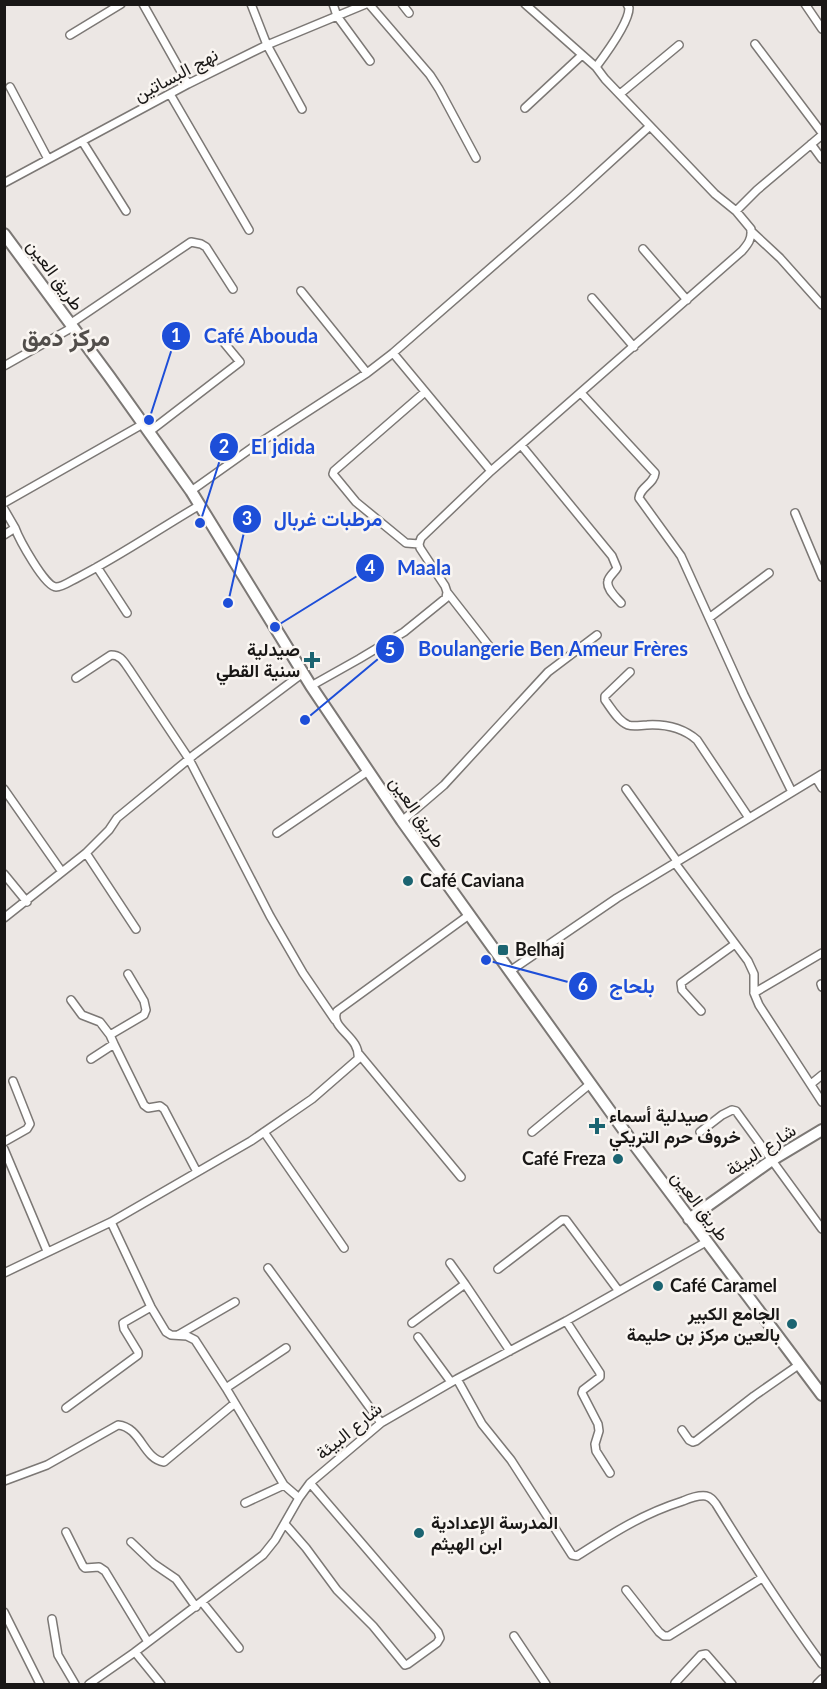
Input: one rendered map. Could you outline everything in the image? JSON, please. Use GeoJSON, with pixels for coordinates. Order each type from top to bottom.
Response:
{"type":"FeatureCollection","features":[{"type":"Feature","properties":{"kind":"main road","name":"طريق العين"},"geometry":{"type":"LineString","coordinates":[[4,234],[191,491],[311,686],[402,821],[590,1084],[822,1395]]}},
{"type":"Feature","properties":{"kind":"main road","name":"شارع البيئة"},"geometry":{"type":"LineString","coordinates":[[689,1219],[772,1160],[822,1130]]}},
{"type":"Feature","properties":{"kind":"street"},"geometry":{"type":"LineString","coordinates":[[70,34],[121,4]]}},
{"type":"Feature","properties":{"kind":"street"},"geometry":{"type":"LineString","coordinates":[[143,4],[188,84]]}},
{"type":"Feature","properties":{"kind":"street"},"geometry":{"type":"LineString","coordinates":[[251,4],[267,45],[302,109]]}},
{"type":"Feature","properties":{"kind":"street"},"geometry":{"type":"LineString","coordinates":[[333,4],[337,16],[370,61]]}},
{"type":"Feature","properties":{"kind":"street"},"geometry":{"type":"LineString","coordinates":[[367,4],[430,75],[476,158]]}},
{"type":"Feature","properties":{"kind":"street","name":"نهج البساتين"},"geometry":{"type":"LineString","coordinates":[[4,183],[188,84],[267,45],[367,4]]}},
{"type":"Feature","properties":{"kind":"street"},"geometry":{"type":"LineString","coordinates":[[402,4],[409,13]]}},
{"type":"Feature","properties":{"kind":"street"},"geometry":{"type":"LineString","coordinates":[[525,4],[597,68],[715,194],[736,211],[751,231],[780,258],[822,305]]}},
{"type":"Feature","properties":{"kind":"street"},"geometry":{"type":"LineString","coordinates":[[597,68],[628,15],[627,4]]}},
{"type":"Feature","properties":{"kind":"street"},"geometry":{"type":"LineString","coordinates":[[805,4],[822,29]]}},
{"type":"Feature","properties":{"kind":"street"},"geometry":{"type":"LineString","coordinates":[[736,211],[822,134],[755,44]]}},
{"type":"Feature","properties":{"kind":"street"},"geometry":{"type":"LineString","coordinates":[[620,94],[680,45]]}},
{"type":"Feature","properties":{"kind":"street"},"geometry":{"type":"LineString","coordinates":[[525,108],[582,55]]}},
{"type":"Feature","properties":{"kind":"street"},"geometry":{"type":"LineString","coordinates":[[10,87],[48,159]]}},
{"type":"Feature","properties":{"kind":"street"},"geometry":{"type":"LineString","coordinates":[[170,94],[249,230]]}},
{"type":"Feature","properties":{"kind":"street"},"geometry":{"type":"LineString","coordinates":[[191,491],[253,447],[367,373],[393,353],[650,126]]}},
{"type":"Feature","properties":{"kind":"street"},"geometry":{"type":"LineString","coordinates":[[82,141],[126,211]]}},
{"type":"Feature","properties":{"kind":"street"},"geometry":{"type":"LineString","coordinates":[[811,144],[822,159]]}},
{"type":"Feature","properties":{"kind":"street"},"geometry":{"type":"LineString","coordinates":[[493,651],[447,592],[445,585],[420,548],[421,538],[491,471],[742,251],[749,243],[751,231]]}},
{"type":"Feature","properties":{"kind":"street"},"geometry":{"type":"LineString","coordinates":[[4,366],[71,326],[191,242],[201,243],[206,247],[233,289]]}},
{"type":"Feature","properties":{"kind":"street"},"geometry":{"type":"LineString","coordinates":[[643,249],[687,300]]}},
{"type":"Feature","properties":{"kind":"street"},"geometry":{"type":"LineString","coordinates":[[301,291],[367,373]]}},
{"type":"Feature","properties":{"kind":"street"},"geometry":{"type":"LineString","coordinates":[[592,298],[634,346]]}},
{"type":"Feature","properties":{"kind":"street"},"geometry":{"type":"LineString","coordinates":[[4,503],[146,428],[199,396],[240,362],[221,339]]}},
{"type":"Feature","properties":{"kind":"street"},"geometry":{"type":"LineString","coordinates":[[393,353],[491,471]]}},
{"type":"Feature","properties":{"kind":"street"},"geometry":{"type":"LineString","coordinates":[[419,544],[406,543],[356,502],[333,474],[425,392]]}},
{"type":"Feature","properties":{"kind":"street"},"geometry":{"type":"LineString","coordinates":[[581,393],[653,469],[654,478],[642,490],[639,498],[681,556],[792,792]]}},
{"type":"Feature","properties":{"kind":"street"},"geometry":{"type":"LineString","coordinates":[[521,445],[612,556],[617,568],[610,577],[608,586],[621,603]]}},
{"type":"Feature","properties":{"kind":"street"},"geometry":{"type":"LineString","coordinates":[[4,509],[40,571],[55,587],[59,587],[97,567],[200,505]]}},
{"type":"Feature","properties":{"kind":"street"},"geometry":{"type":"LineString","coordinates":[[795,513],[822,577]]}},
{"type":"Feature","properties":{"kind":"street"},"geometry":{"type":"LineString","coordinates":[[4,535],[15,528]]}},
{"type":"Feature","properties":{"kind":"street"},"geometry":{"type":"LineString","coordinates":[[97,567],[127,613]]}},
{"type":"Feature","properties":{"kind":"street"},"geometry":{"type":"LineString","coordinates":[[709,618],[769,573]]}},
{"type":"Feature","properties":{"kind":"street"},"geometry":{"type":"LineString","coordinates":[[311,686],[404,632],[446,598],[447,592]]}},
{"type":"Feature","properties":{"kind":"street"},"geometry":{"type":"LineString","coordinates":[[402,821],[444,784],[548,672],[597,635]]}},
{"type":"Feature","properties":{"kind":"street"},"geometry":{"type":"LineString","coordinates":[[4,1273],[111,1222],[264,1132],[312,1099],[357,1062],[359,1054],[358,1047],[336,1022],[303,973],[270,916],[189,759],[120,657],[111,655],[76,678]]}},
{"type":"Feature","properties":{"kind":"street"},"geometry":{"type":"LineString","coordinates":[[630,672],[605,698],[616,714],[628,725],[679,728],[690,734],[697,740],[749,818]]}},
{"type":"Feature","properties":{"kind":"street"},"geometry":{"type":"LineString","coordinates":[[4,918],[86,853],[109,830],[117,818],[189,759],[303,673]]}},
{"type":"Feature","properties":{"kind":"street"},"geometry":{"type":"LineString","coordinates":[[277,833],[368,771]]}},
{"type":"Feature","properties":{"kind":"street"},"geometry":{"type":"LineString","coordinates":[[510,971],[617,898],[819,776],[822,788]]}},
{"type":"Feature","properties":{"kind":"street"},"geometry":{"type":"LineString","coordinates":[[4,789],[62,872]]}},
{"type":"Feature","properties":{"kind":"street"},"geometry":{"type":"LineString","coordinates":[[626,789],[747,961],[754,974],[754,993],[759,1005],[822,1102]]}},
{"type":"Feature","properties":{"kind":"street"},"geometry":{"type":"LineString","coordinates":[[86,853],[136,929]]}},
{"type":"Feature","properties":{"kind":"street"},"geometry":{"type":"LineString","coordinates":[[4,874],[27,902]]}},
{"type":"Feature","properties":{"kind":"street"},"geometry":{"type":"LineString","coordinates":[[336,1022],[335,1016],[338,1011],[469,915]]}},
{"type":"Feature","properties":{"kind":"street"},"geometry":{"type":"LineString","coordinates":[[701,1011],[682,990],[681,983],[735,944]]}},
{"type":"Feature","properties":{"kind":"street"},"geometry":{"type":"LineString","coordinates":[[754,993],[822,953]]}},
{"type":"Feature","properties":{"kind":"street"},"geometry":{"type":"LineString","coordinates":[[110,1035],[144,1015],[146,1010],[144,1001],[128,974]]}},
{"type":"Feature","properties":{"kind":"street"},"geometry":{"type":"LineString","coordinates":[[71,1000],[82,1015],[100,1022],[110,1035],[144,1105],[148,1108],[160,1106],[164,1108],[196,1172]]}},
{"type":"Feature","properties":{"kind":"street"},"geometry":{"type":"LineString","coordinates":[[91,1059],[114,1044]]}},
{"type":"Feature","properties":{"kind":"street"},"geometry":{"type":"LineString","coordinates":[[359,1054],[461,1177]]}},
{"type":"Feature","properties":{"kind":"street"},"geometry":{"type":"LineString","coordinates":[[811,1084],[822,1075]]}},
{"type":"Feature","properties":{"kind":"street"},"geometry":{"type":"LineString","coordinates":[[4,1142],[27,1129],[30,1124],[13,1082]]}},
{"type":"Feature","properties":{"kind":"street"},"geometry":{"type":"LineString","coordinates":[[532,1132],[590,1084]]}},
{"type":"Feature","properties":{"kind":"street"},"geometry":{"type":"LineString","coordinates":[[700,1132],[722,1115],[736,1111],[822,1229]]}},
{"type":"Feature","properties":{"kind":"street"},"geometry":{"type":"LineString","coordinates":[[264,1132],[344,1248]]}},
{"type":"Feature","properties":{"kind":"street"},"geometry":{"type":"LineString","coordinates":[[4,1149],[47,1251]]}},
{"type":"Feature","properties":{"kind":"street"},"geometry":{"type":"LineString","coordinates":[[498,1269],[553,1226],[566,1220],[618,1290]]}},
{"type":"Feature","properties":{"kind":"street"},"geometry":{"type":"LineString","coordinates":[[111,1222],[151,1307],[166,1332],[195,1340],[284,1485],[299,1498]]}},
{"type":"Feature","properties":{"kind":"street","name":"شارع البيئة"},"geometry":{"type":"LineString","coordinates":[[89,1684],[263,1555],[310,1483],[381,1423],[706,1242]]}},
{"type":"Feature","properties":{"kind":"street"},"geometry":{"type":"LineString","coordinates":[[450,1263],[510,1351]]}},
{"type":"Feature","properties":{"kind":"street"},"geometry":{"type":"LineString","coordinates":[[268,1268],[381,1423]]}},
{"type":"Feature","properties":{"kind":"street"},"geometry":{"type":"LineString","coordinates":[[412,1323],[465,1284]]}},
{"type":"Feature","properties":{"kind":"street"},"geometry":{"type":"LineString","coordinates":[[178,1335],[235,1302]]}},
{"type":"Feature","properties":{"kind":"street"},"geometry":{"type":"LineString","coordinates":[[66,1408],[138,1355],[123,1323],[151,1307]]}},
{"type":"Feature","properties":{"kind":"street"},"geometry":{"type":"LineString","coordinates":[[566,1321],[600,1373],[600,1377],[582,1393],[598,1422],[599,1431],[595,1448],[610,1473]]}},
{"type":"Feature","properties":{"kind":"street"},"geometry":{"type":"LineString","coordinates":[[418,1337],[454,1381],[482,1424],[511,1460],[574,1556],[645,1515],[702,1496],[712,1499],[792,1624],[822,1664]]}},
{"type":"Feature","properties":{"kind":"street"},"geometry":{"type":"LineString","coordinates":[[226,1388],[286,1348]]}},
{"type":"Feature","properties":{"kind":"street"},"geometry":{"type":"LineString","coordinates":[[682,1430],[689,1440],[696,1441],[800,1364]]}},
{"type":"Feature","properties":{"kind":"street"},"geometry":{"type":"LineString","coordinates":[[4,1481],[47,1465],[118,1425],[130,1429],[155,1460],[164,1462],[235,1403]]}},
{"type":"Feature","properties":{"kind":"street"},"geometry":{"type":"LineString","coordinates":[[285,1524],[337,1590],[373,1626],[405,1665],[437,1643],[440,1638],[438,1632],[310,1483]]}},
{"type":"Feature","properties":{"kind":"street"},"geometry":{"type":"LineString","coordinates":[[245,1503],[284,1485]]}},
{"type":"Feature","properties":{"kind":"street"},"geometry":{"type":"LineString","coordinates":[[66,1532],[85,1568],[99,1568],[105,1571],[148,1642]]}},
{"type":"Feature","properties":{"kind":"street"},"geometry":{"type":"LineString","coordinates":[[131,1542],[154,1564],[177,1579],[239,1648]]}},
{"type":"Feature","properties":{"kind":"street"},"geometry":{"type":"LineString","coordinates":[[626,1590],[659,1632],[664,1636],[669,1636],[762,1578]]}},
{"type":"Feature","properties":{"kind":"street"},"geometry":{"type":"LineString","coordinates":[[4,1612],[40,1684]]}},
{"type":"Feature","properties":{"kind":"street"},"geometry":{"type":"LineString","coordinates":[[52,1619],[58,1655],[75,1684]]}},
{"type":"Feature","properties":{"kind":"street"},"geometry":{"type":"LineString","coordinates":[[514,1636],[546,1684]]}},
{"type":"Feature","properties":{"kind":"street"},"geometry":{"type":"LineString","coordinates":[[135,1652],[160,1684]]}},
{"type":"Feature","properties":{"kind":"street"},"geometry":{"type":"LineString","coordinates":[[675,1683],[701,1655],[706,1654],[732,1684]]}},
{"type":"Feature","properties":{"kind":"street"},"geometry":{"type":"LineString","coordinates":[[818,1684],[822,1679]]}},
{"type":"Feature","properties":{"kind":"place","name":"Café Abouda"},"geometry":{"type":"Point","coordinates":[149,420]}},
{"type":"Feature","properties":{"kind":"place","name":"El jdida"},"geometry":{"type":"Point","coordinates":[200,523]}},
{"type":"Feature","properties":{"kind":"place","name":"مرطبات غربال"},"geometry":{"type":"Point","coordinates":[228,603]}},
{"type":"Feature","properties":{"kind":"place","name":"Maala"},"geometry":{"type":"Point","coordinates":[275,627]}},
{"type":"Feature","properties":{"kind":"place","name":"صيدلية سنية القطي"},"geometry":{"type":"Point","coordinates":[312,660]}},
{"type":"Feature","properties":{"kind":"place","name":"Boulangerie Ben Ameur Frères"},"geometry":{"type":"Point","coordinates":[305,720]}},
{"type":"Feature","properties":{"kind":"place","name":"Café Caviana"},"geometry":{"type":"Point","coordinates":[408,881]}},
{"type":"Feature","properties":{"kind":"place","name":"Belhaj"},"geometry":{"type":"Point","coordinates":[503,950]}},
{"type":"Feature","properties":{"kind":"place","name":"بلحاج"},"geometry":{"type":"Point","coordinates":[486,960]}},
{"type":"Feature","properties":{"kind":"place","name":"صيدلية أسماء خروف حرم التريكي"},"geometry":{"type":"Point","coordinates":[597,1126]}},
{"type":"Feature","properties":{"kind":"place","name":"Café Freza"},"geometry":{"type":"Point","coordinates":[618,1159]}},
{"type":"Feature","properties":{"kind":"place","name":"Café Caramel"},"geometry":{"type":"Point","coordinates":[658,1286]}},
{"type":"Feature","properties":{"kind":"place","name":"الجامع الكبير بالعين مركز بن حليمة"},"geometry":{"type":"Point","coordinates":[792,1324]}},
{"type":"Feature","properties":{"kind":"place","name":"المدرسة الإعدادية ابن الهيثم"},"geometry":{"type":"Point","coordinates":[419,1533]}},
{"type":"Feature","properties":{"kind":"district","name":"مركز دمق"},"geometry":{"type":"Point","coordinates":[66,338]}}]}
